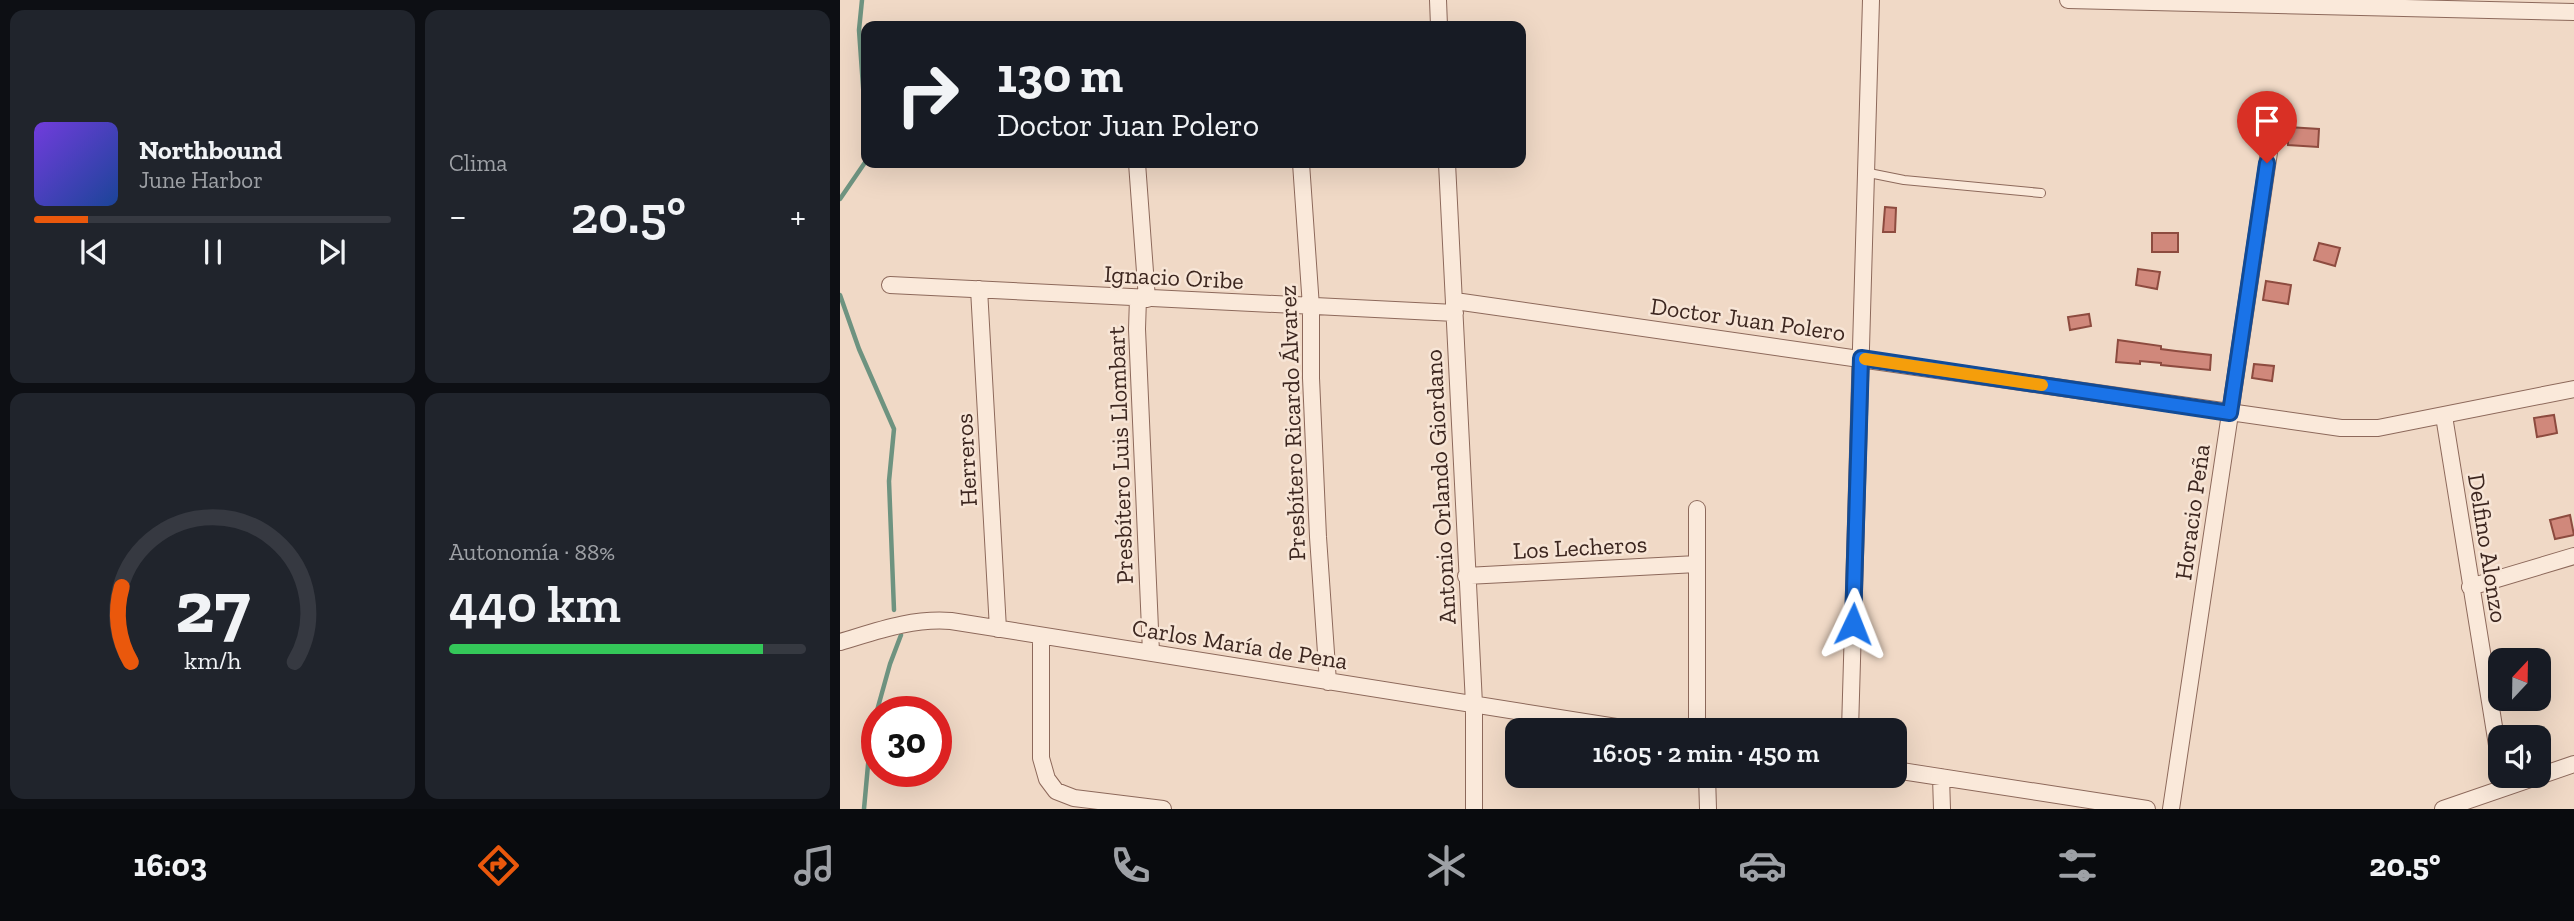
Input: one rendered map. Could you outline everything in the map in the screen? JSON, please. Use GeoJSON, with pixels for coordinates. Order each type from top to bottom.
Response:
{"type":"FeatureCollection","features":[{"type":"Feature","properties":{"kind":"street"},"geometry":{"type":"LineString","coordinates":[[1438,0],[1439,21]]}},
{"type":"Feature","properties":{"kind":"street"},"geometry":{"type":"LineString","coordinates":[[1850,718],[1871,0]]}},
{"type":"Feature","properties":{"kind":"street"},"geometry":{"type":"LineString","coordinates":[[2068,0],[2300,3],[2574,12]]}},
{"type":"Feature","properties":{"kind":"street","name":"Horacio Peña"},"geometry":{"type":"LineString","coordinates":[[2171,809],[2271,139]]}},
{"type":"Feature","properties":{"kind":"street","name":"Presbítero Luis Llombart"},"geometry":{"type":"LineString","coordinates":[[1137,168],[1142,299],[1137,329],[1151,652]]}},
{"type":"Feature","properties":{"kind":"street","name":"Presbítero Ricardo Álvarez"},"geometry":{"type":"LineString","coordinates":[[1301,168],[1311,307],[1316,510],[1328,682]]}},
{"type":"Feature","properties":{"kind":"street","name":"Antonio Orlando Giordano"},"geometry":{"type":"LineString","coordinates":[[1447,168],[1474,704],[1474,809]]}},
{"type":"Feature","properties":{"kind":"street","name":"Ignacio Oribe"},"geometry":{"type":"LineString","coordinates":[[890,285],[1311,307],[1455,307]]}},
{"type":"Feature","properties":{"kind":"street","name":"Herreros"},"geometry":{"type":"LineString","coordinates":[[979,289],[998,629]]}},
{"type":"Feature","properties":{"kind":"street","name":"Doctor Juan Polero"},"geometry":{"type":"LineString","coordinates":[[1455,307],[1861,358],[2354,429],[2378,428],[2574,389]]}},
{"type":"Feature","properties":{"kind":"street","name":"Delfino Alonzo"},"geometry":{"type":"LineString","coordinates":[[2444,416],[2493,725]]}},
{"type":"Feature","properties":{"kind":"street"},"geometry":{"type":"LineString","coordinates":[[1697,509],[1697,718]]}},
{"type":"Feature","properties":{"kind":"street"},"geometry":{"type":"LineString","coordinates":[[2470,587],[2574,556]]}},
{"type":"Feature","properties":{"kind":"street","name":"Los Lecheros"},"geometry":{"type":"LineString","coordinates":[[1466,576],[1697,564]]}},
{"type":"Feature","properties":{"kind":"street","name":"Carlos María de Pena"},"geometry":{"type":"LineString","coordinates":[[840,642],[921,620],[951,621],[1561,718]]}},
{"type":"Feature","properties":{"kind":"street"},"geometry":{"type":"LineString","coordinates":[[1041,636],[1041,758],[1047,779],[1056,791],[1074,798],[1163,809]]}},
{"type":"Feature","properties":{"kind":"street"},"geometry":{"type":"LineString","coordinates":[[2551,770],[2574,764]]}},
{"type":"Feature","properties":{"kind":"street"},"geometry":{"type":"LineString","coordinates":[[1907,772],[2147,809]]}},
{"type":"Feature","properties":{"kind":"street"},"geometry":{"type":"LineString","coordinates":[[1941,777],[1942,809]]}},
{"type":"Feature","properties":{"kind":"street"},"geometry":{"type":"LineString","coordinates":[[1707,788],[1708,809]]}},
{"type":"Feature","properties":{"kind":"street"},"geometry":{"type":"LineString","coordinates":[[2443,809],[2488,788]]}},
{"type":"Feature","properties":{"kind":"lane"},"geometry":{"type":"LineString","coordinates":[[1864,172],[1904,180],[2041,193]]}},
{"type":"Feature","properties":{"kind":"building"},"geometry":{"type":"Polygon","coordinates":[[[2288,127],[2319,129],[2318,147],[2288,145],[2288,127]]]}},
{"type":"Feature","properties":{"kind":"building"},"geometry":{"type":"Polygon","coordinates":[[[1885,207],[1896,208],[1895,232],[1883,232],[1885,207]]]}},
{"type":"Feature","properties":{"kind":"building"},"geometry":{"type":"Polygon","coordinates":[[[2152,233],[2178,233],[2178,252],[2152,252],[2152,233]]]}},
{"type":"Feature","properties":{"kind":"building"},"geometry":{"type":"Polygon","coordinates":[[[2319,243],[2340,248],[2335,266],[2314,260],[2319,243]]]}},
{"type":"Feature","properties":{"kind":"building"},"geometry":{"type":"Polygon","coordinates":[[[2138,269],[2160,272],[2157,289],[2136,285],[2138,269]]]}},
{"type":"Feature","properties":{"kind":"building"},"geometry":{"type":"Polygon","coordinates":[[[2266,281],[2291,285],[2288,304],[2263,300],[2266,281]]]}},
{"type":"Feature","properties":{"kind":"building"},"geometry":{"type":"Polygon","coordinates":[[[2089,314],[2091,326],[2070,330],[2068,317],[2089,314]]]}},
{"type":"Feature","properties":{"kind":"building"},"geometry":{"type":"Polygon","coordinates":[[[2118,340],[2211,355],[2210,370],[2140,361],[2140,364],[2116,362],[2118,340]]]}},
{"type":"Feature","properties":{"kind":"building"},"geometry":{"type":"Polygon","coordinates":[[[2254,364],[2274,366],[2272,381],[2252,378],[2254,364]]]}},
{"type":"Feature","properties":{"kind":"building"},"geometry":{"type":"Polygon","coordinates":[[[2554,415],[2557,433],[2537,437],[2534,418],[2554,415]]]}},
{"type":"Feature","properties":{"kind":"building"},"geometry":{"type":"Polygon","coordinates":[[[2570,515],[2574,535],[2555,539],[2550,520],[2570,515]]]}},
{"type":"Feature","properties":{"kind":"waterway"},"geometry":{"type":"LineString","coordinates":[[861,58],[859,30],[862,0]]}},
{"type":"Feature","properties":{"kind":"waterway"},"geometry":{"type":"LineString","coordinates":[[840,199],[861,168]]}},
{"type":"Feature","properties":{"kind":"waterway"},"geometry":{"type":"LineString","coordinates":[[840,295],[859,349],[894,429],[889,481],[894,610]]}},
{"type":"Feature","properties":{"kind":"waterway"},"geometry":{"type":"LineString","coordinates":[[864,809],[871,732],[901,635]]}},
{"type":"Feature","properties":{"kind":"slow traffic"},"geometry":{"type":"LineString","coordinates":[[1865,359],[2042,385]]}},
{"type":"Feature","properties":{"kind":"route"},"geometry":{"type":"LineString","coordinates":[[1853,624],[1861,358],[2230,413],[2267,163]]}}]}
